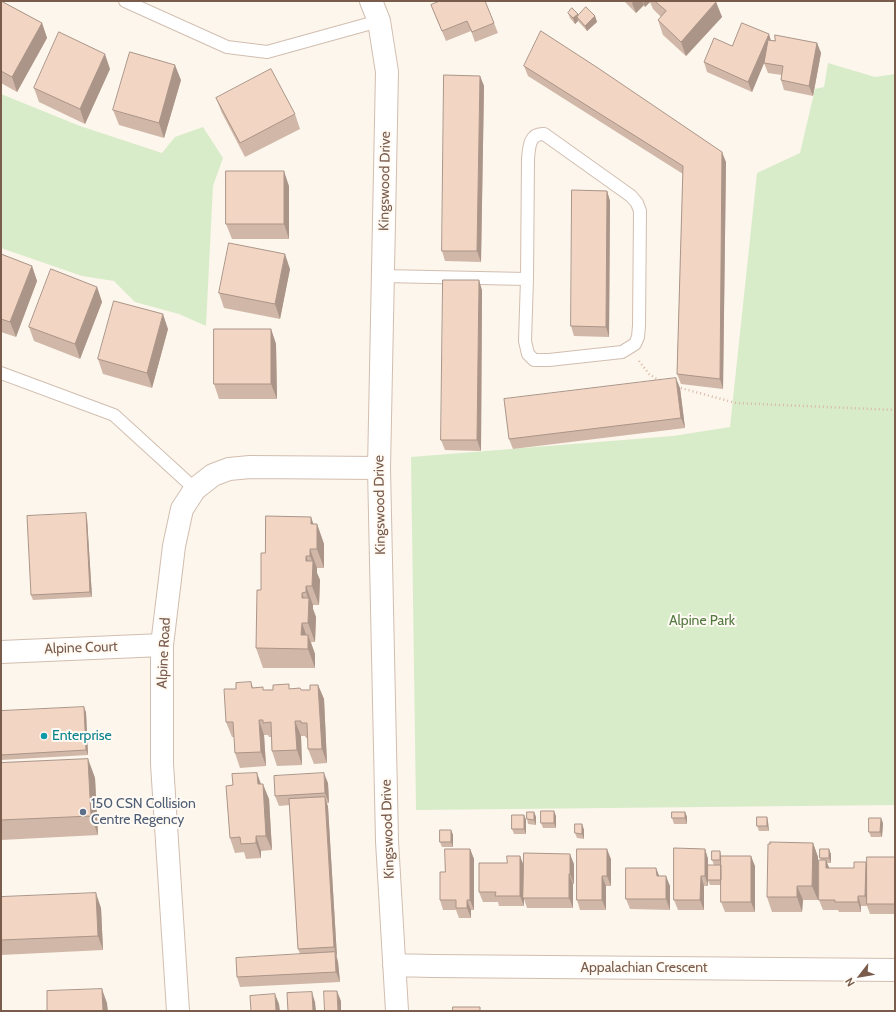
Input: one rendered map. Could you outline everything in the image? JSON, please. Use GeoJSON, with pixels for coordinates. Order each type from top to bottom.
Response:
{"type":"FeatureCollection","features":[{"type":"Feature","properties":{"kind":"street","name":"Kingswood Drive"},"geometry":{"type":"LineString","coordinates":[[370,1],[379,21],[387,72],[379,468],[388,841],[397,1011]]}},
{"type":"Feature","properties":{"kind":"street","name":"Alpine Road"},"geometry":{"type":"LineString","coordinates":[[178,1011],[162,764],[162,645],[174,546],[182,509],[195,489],[212,475],[229,469],[379,468]]}},
{"type":"Feature","properties":{"kind":"street","name":"Alpine Court"},"geometry":{"type":"LineString","coordinates":[[1,652],[162,645]]}},
{"type":"Feature","properties":{"kind":"street","name":"Appalachian Crescent"},"geometry":{"type":"LineString","coordinates":[[394,965],[895,970]]}},
{"type":"Feature","properties":{"kind":"lane"},"geometry":{"type":"LineString","coordinates":[[125,1],[227,48],[267,52],[379,21]]}},
{"type":"Feature","properties":{"kind":"lane"},"geometry":{"type":"LineString","coordinates":[[539,134],[544,134],[631,196],[639,207],[638,337],[635,344],[622,352],[549,360],[534,360],[528,354],[525,341],[527,279],[528,153],[530,142],[533,137],[539,134]]}},
{"type":"Feature","properties":{"kind":"lane"},"geometry":{"type":"LineString","coordinates":[[383,276],[527,279]]}},
{"type":"Feature","properties":{"kind":"lane"},"geometry":{"type":"LineString","coordinates":[[1,373],[114,415],[195,489]]}},
{"type":"Feature","properties":{"kind":"path"},"geometry":{"type":"LineString","coordinates":[[629,347],[649,374],[660,382],[668,384]]}},
{"type":"Feature","properties":{"kind":"path"},"geometry":{"type":"LineString","coordinates":[[675,386],[736,403],[895,410]]}},
{"type":"Feature","properties":{"kind":"green space","name":"Alpine Park"},"geometry":{"type":"Polygon","coordinates":[[[828,63],[875,77],[895,74],[895,805],[416,810],[411,457],[673,436],[730,427],[757,173],[800,153],[815,89],[824,87],[828,63]]]}},
{"type":"Feature","properties":{"kind":"green space"},"geometry":{"type":"Polygon","coordinates":[[[1,94],[80,126],[162,153],[175,137],[203,127],[223,158],[213,186],[206,326],[179,314],[135,302],[114,281],[82,276],[1,248],[1,94]]]}},
{"type":"Feature","properties":{"kind":"building"},"geometry":{"type":"Polygon","coordinates":[[[1,1],[42,23],[12,77],[1,71],[1,1]]]}},
{"type":"Feature","properties":{"kind":"building"},"geometry":{"type":"Polygon","coordinates":[[[440,1],[485,1],[494,23],[472,32],[467,21],[442,31],[431,5],[440,1]]]}},
{"type":"Feature","properties":{"kind":"building"},"geometry":{"type":"Polygon","coordinates":[[[655,1],[716,2],[681,42],[658,20],[666,11],[655,1]]]}},
{"type":"Feature","properties":{"kind":"building"},"geometry":{"type":"Polygon","coordinates":[[[586,7],[595,16],[585,26],[577,17],[586,7]]]}},
{"type":"Feature","properties":{"kind":"building"},"geometry":{"type":"Polygon","coordinates":[[[572,8],[578,14],[573,18],[568,13],[572,8]]]}},
{"type":"Feature","properties":{"kind":"building"},"geometry":{"type":"Polygon","coordinates":[[[742,23],[769,34],[748,82],[704,62],[714,38],[732,46],[742,23]]]}},
{"type":"Feature","properties":{"kind":"building"},"geometry":{"type":"Polygon","coordinates":[[[541,31],[722,152],[720,379],[677,374],[683,166],[524,66],[541,31]]]}},
{"type":"Feature","properties":{"kind":"building"},"geometry":{"type":"Polygon","coordinates":[[[59,32],[105,54],[80,109],[34,88],[59,32]]]}},
{"type":"Feature","properties":{"kind":"building"},"geometry":{"type":"Polygon","coordinates":[[[775,35],[817,43],[809,86],[781,80],[783,66],[764,63],[768,40],[775,41],[775,35]]]}},
{"type":"Feature","properties":{"kind":"building"},"geometry":{"type":"Polygon","coordinates":[[[130,52],[175,65],[159,123],[113,110],[130,52]]]}},
{"type":"Feature","properties":{"kind":"building"},"geometry":{"type":"Polygon","coordinates":[[[271,69],[295,114],[240,143],[216,98],[271,69]]]}},
{"type":"Feature","properties":{"kind":"building"},"geometry":{"type":"Polygon","coordinates":[[[444,75],[480,76],[477,251],[442,251],[444,75]]]}},
{"type":"Feature","properties":{"kind":"building"},"geometry":{"type":"Polygon","coordinates":[[[226,171],[284,171],[284,224],[226,224],[226,171]]]}},
{"type":"Feature","properties":{"kind":"building"},"geometry":{"type":"Polygon","coordinates":[[[572,190],[607,191],[606,327],[571,326],[572,190]]]}},
{"type":"Feature","properties":{"kind":"building"},"geometry":{"type":"Polygon","coordinates":[[[229,243],[285,254],[275,304],[219,293],[229,243]]]}},
{"type":"Feature","properties":{"kind":"building"},"geometry":{"type":"Polygon","coordinates":[[[1,254],[32,266],[10,322],[1,319],[1,254]]]}},
{"type":"Feature","properties":{"kind":"building"},"geometry":{"type":"Polygon","coordinates":[[[51,269],[97,287],[75,344],[29,327],[51,269]]]}},
{"type":"Feature","properties":{"kind":"building"},"geometry":{"type":"Polygon","coordinates":[[[443,280],[479,280],[477,440],[441,440],[443,280]]]}},
{"type":"Feature","properties":{"kind":"building"},"geometry":{"type":"Polygon","coordinates":[[[114,301],[163,314],[147,373],[98,359],[114,301]]]}},
{"type":"Feature","properties":{"kind":"building"},"geometry":{"type":"Polygon","coordinates":[[[214,329],[271,329],[271,384],[214,384],[214,329]]]}},
{"type":"Feature","properties":{"kind":"building"},"geometry":{"type":"Polygon","coordinates":[[[676,378],[681,418],[509,439],[504,399],[676,378]]]}},
{"type":"Feature","properties":{"kind":"building"},"geometry":{"type":"Polygon","coordinates":[[[86,513],[90,592],[31,595],[27,516],[86,513]]]}},
{"type":"Feature","properties":{"kind":"building"},"geometry":{"type":"Polygon","coordinates":[[[266,516],[311,517],[311,524],[317,524],[317,549],[310,549],[310,556],[306,556],[306,561],[313,561],[312,586],[306,586],[306,592],[302,593],[302,598],[309,598],[308,623],[302,623],[301,635],[308,635],[308,649],[256,648],[257,590],[261,590],[261,553],[265,553],[266,516]]]}},
{"type":"Feature","properties":{"kind":"building"},"geometry":{"type":"Polygon","coordinates":[[[251,682],[252,688],[263,687],[263,690],[273,690],[273,685],[289,684],[289,689],[300,688],[301,690],[310,690],[310,685],[318,685],[322,749],[308,749],[307,723],[295,721],[297,750],[272,751],[271,722],[263,723],[263,720],[259,720],[261,752],[235,753],[233,722],[226,722],[224,689],[236,689],[236,683],[251,682]]]}},
{"type":"Feature","properties":{"kind":"building","name":"Enterprise"},"geometry":{"type":"Polygon","coordinates":[[[84,707],[86,750],[1,755],[1,711],[84,707]]]}},
{"type":"Feature","properties":{"kind":"building"},"geometry":{"type":"Polygon","coordinates":[[[88,759],[91,816],[1,820],[1,763],[88,759]]]}},
{"type":"Feature","properties":{"kind":"building"},"geometry":{"type":"Polygon","coordinates":[[[257,773],[258,784],[263,784],[266,836],[256,836],[256,843],[241,844],[240,837],[230,838],[226,786],[233,785],[232,774],[257,773]]]}},
{"type":"Feature","properties":{"kind":"building"},"geometry":{"type":"Polygon","coordinates":[[[324,773],[325,793],[275,796],[274,776],[324,773]]]}},
{"type":"Feature","properties":{"kind":"building"},"geometry":{"type":"Polygon","coordinates":[[[325,797],[334,947],[298,949],[289,799],[325,797]]]}},
{"type":"Feature","properties":{"kind":"building"},"geometry":{"type":"Polygon","coordinates":[[[541,811],[554,811],[554,823],[541,823],[541,811]]]}},
{"type":"Feature","properties":{"kind":"building"},"geometry":{"type":"Polygon","coordinates":[[[527,812],[534,812],[534,820],[527,819],[527,812]]]}},
{"type":"Feature","properties":{"kind":"building"},"geometry":{"type":"Polygon","coordinates":[[[672,812],[685,812],[685,818],[672,818],[672,812]]]}},
{"type":"Feature","properties":{"kind":"building"},"geometry":{"type":"Polygon","coordinates":[[[512,815],[524,815],[524,829],[512,829],[512,815]]]}},
{"type":"Feature","properties":{"kind":"building"},"geometry":{"type":"Polygon","coordinates":[[[757,817],[767,817],[767,826],[757,826],[757,817]]]}},
{"type":"Feature","properties":{"kind":"building"},"geometry":{"type":"Polygon","coordinates":[[[869,818],[881,818],[880,832],[869,832],[869,818]]]}},
{"type":"Feature","properties":{"kind":"building"},"geometry":{"type":"Polygon","coordinates":[[[575,824],[582,824],[582,834],[575,833],[575,824]]]}},
{"type":"Feature","properties":{"kind":"building"},"geometry":{"type":"Polygon","coordinates":[[[440,830],[451,830],[451,842],[440,842],[440,830]]]}},
{"type":"Feature","properties":{"kind":"building"},"geometry":{"type":"Polygon","coordinates":[[[770,842],[813,843],[812,886],[797,886],[797,897],[767,897],[768,844],[770,844],[770,842]]]}},
{"type":"Feature","properties":{"kind":"building"},"geometry":{"type":"Polygon","coordinates":[[[674,848],[705,849],[705,876],[701,876],[700,900],[674,900],[674,848]]]}},
{"type":"Feature","properties":{"kind":"building"},"geometry":{"type":"Polygon","coordinates":[[[445,849],[470,849],[470,900],[467,900],[467,908],[456,908],[456,900],[440,900],[440,872],[445,872],[445,849]]]}},
{"type":"Feature","properties":{"kind":"building"},"geometry":{"type":"Polygon","coordinates":[[[577,849],[607,849],[607,876],[602,876],[602,900],[577,900],[577,849]]]}},
{"type":"Feature","properties":{"kind":"building"},"geometry":{"type":"Polygon","coordinates":[[[820,849],[829,849],[829,858],[820,858],[820,849]]]}},
{"type":"Feature","properties":{"kind":"building"},"geometry":{"type":"Polygon","coordinates":[[[712,851],[720,851],[720,860],[712,860],[712,851]]]}},
{"type":"Feature","properties":{"kind":"building"},"geometry":{"type":"Polygon","coordinates":[[[524,853],[570,854],[569,898],[523,898],[524,853]]]}},
{"type":"Feature","properties":{"kind":"building"},"geometry":{"type":"Polygon","coordinates":[[[507,856],[520,856],[520,896],[495,896],[496,892],[479,892],[479,863],[507,863],[507,856]]]}},
{"type":"Feature","properties":{"kind":"building"},"geometry":{"type":"Polygon","coordinates":[[[721,856],[751,856],[751,902],[721,902],[721,856]]]}},
{"type":"Feature","properties":{"kind":"building"},"geometry":{"type":"Polygon","coordinates":[[[867,857],[895,857],[895,904],[867,904],[867,857]]]}},
{"type":"Feature","properties":{"kind":"building"},"geometry":{"type":"Polygon","coordinates":[[[819,860],[826,860],[826,868],[854,868],[854,862],[866,862],[865,896],[858,896],[858,902],[819,900],[819,860]]]}},
{"type":"Feature","properties":{"kind":"building"},"geometry":{"type":"Polygon","coordinates":[[[708,865],[721,865],[721,880],[708,880],[708,865]]]}},
{"type":"Feature","properties":{"kind":"building"},"geometry":{"type":"Polygon","coordinates":[[[626,868],[656,868],[657,876],[666,876],[666,899],[626,899],[626,868]]]}},
{"type":"Feature","properties":{"kind":"building"},"geometry":{"type":"Polygon","coordinates":[[[96,893],[98,936],[1,940],[1,897],[96,893]]]}},
{"type":"Feature","properties":{"kind":"building"},"geometry":{"type":"Polygon","coordinates":[[[335,952],[336,972],[237,977],[236,958],[335,952]]]}},
{"type":"Feature","properties":{"kind":"building"},"geometry":{"type":"Polygon","coordinates":[[[102,989],[103,1011],[47,1011],[47,991],[102,989]]]}},
{"type":"Feature","properties":{"kind":"building"},"geometry":{"type":"Polygon","coordinates":[[[324,991],[337,991],[338,1011],[325,1011],[324,991]]]}},
{"type":"Feature","properties":{"kind":"building"},"geometry":{"type":"Polygon","coordinates":[[[312,992],[313,1011],[288,1011],[287,993],[312,992]]]}},
{"type":"Feature","properties":{"kind":"building"},"geometry":{"type":"Polygon","coordinates":[[[275,994],[276,1011],[251,1011],[250,996],[275,994]]]}},
{"type":"Feature","properties":{"kind":"building"},"geometry":{"type":"Polygon","coordinates":[[[453,1007],[480,1007],[480,1011],[453,1011],[453,1007]]]}},
{"type":"Feature","properties":{"kind":"place","name":"Enterprise"},"geometry":{"type":"Point","coordinates":[44,736]}},
{"type":"Feature","properties":{"kind":"place","name":"150 CSN Collision Centre Regency"},"geometry":{"type":"Point","coordinates":[83,812]}}]}
